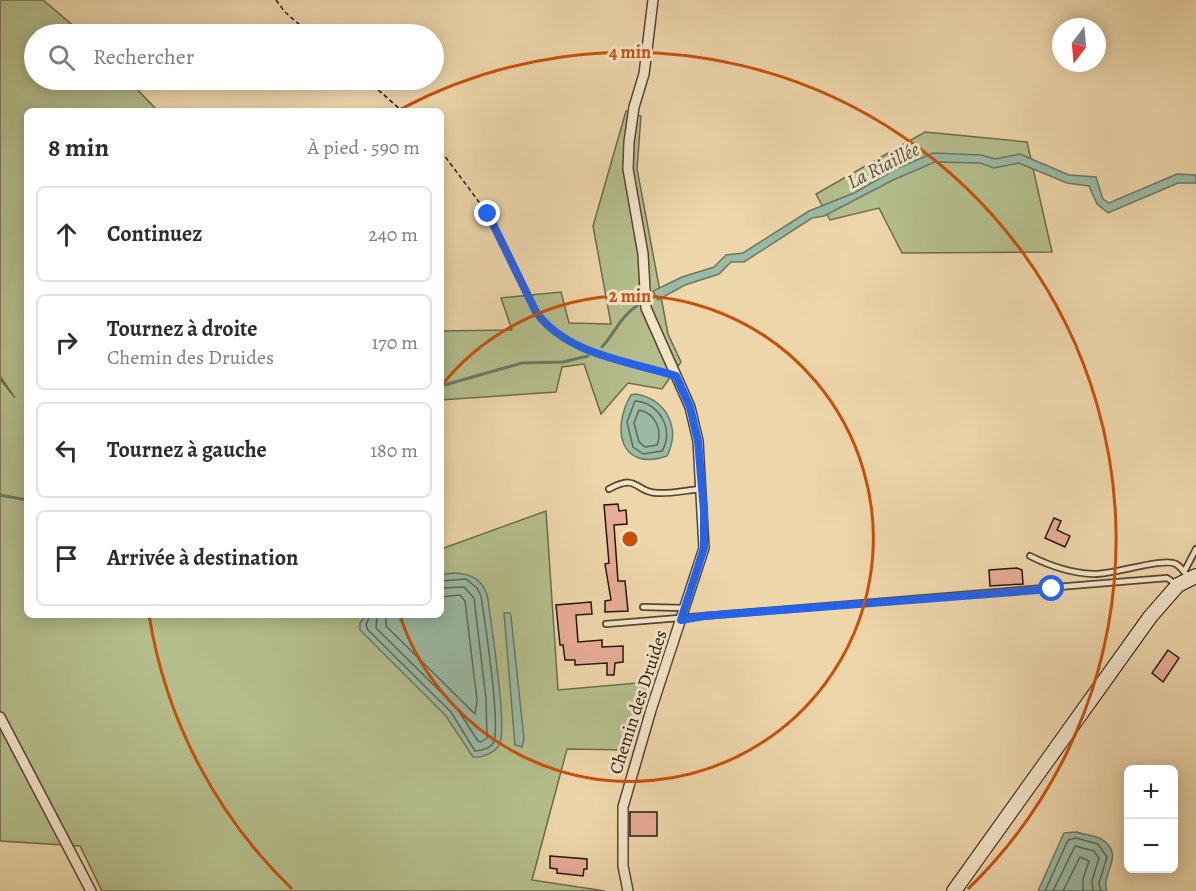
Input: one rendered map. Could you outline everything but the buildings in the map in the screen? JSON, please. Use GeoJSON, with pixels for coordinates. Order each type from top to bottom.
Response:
{"type":"FeatureCollection","features":[{"type":"Feature","properties":{"kind":"street","name":"Chemin des Druides"},"geometry":{"type":"LineString","coordinates":[[628,891],[623,866],[623,807],[651,710],[704,548],[698,441],[690,407],[646,308],[643,254],[628,169],[631,130],[644,74],[653,0]]}},
{"type":"Feature","properties":{"kind":"street"},"geometry":{"type":"LineString","coordinates":[[954,891],[1150,617],[1187,578]]}},
{"type":"Feature","properties":{"kind":"street"},"geometry":{"type":"LineString","coordinates":[[0,717],[91,891]]}},
{"type":"Feature","properties":{"kind":"lane"},"geometry":{"type":"LineString","coordinates":[[609,489],[621,483],[632,482],[657,493],[702,489]]}},
{"type":"Feature","properties":{"kind":"lane"},"geometry":{"type":"LineString","coordinates":[[1187,578],[1196,549]]}},
{"type":"Feature","properties":{"kind":"lane"},"geometry":{"type":"LineString","coordinates":[[1029,556],[1068,572],[1095,574],[1130,570],[1164,561],[1176,564],[1187,578]]}},
{"type":"Feature","properties":{"kind":"lane"},"geometry":{"type":"LineString","coordinates":[[606,624],[681,620],[704,616],[1187,578]]}},
{"type":"Feature","properties":{"kind":"lane"},"geometry":{"type":"LineString","coordinates":[[643,607],[685,608]]}},
{"type":"Feature","properties":{"kind":"path"},"geometry":{"type":"LineString","coordinates":[[276,0],[299,24]]}},
{"type":"Feature","properties":{"kind":"path"},"geometry":{"type":"LineString","coordinates":[[378,90],[399,108]]}},
{"type":"Feature","properties":{"kind":"path"},"geometry":{"type":"LineString","coordinates":[[444,155],[488,214],[536,312],[546,326],[562,338],[611,358],[676,376]]}},
{"type":"Feature","properties":{"kind":"shaded area"},"geometry":{"type":"Polygon","coordinates":[[[0,0],[43,0],[71,24],[24,24],[24,90],[138,90],[155,108],[24,108],[24,618],[444,618],[444,548],[546,511],[558,690],[648,682],[628,750],[567,749],[532,880],[605,891],[102,891],[80,846],[0,841],[0,379],[15,398],[0,376],[0,0]]]}},
{"type":"Feature","properties":{"kind":"shaded area"},"geometry":{"type":"Polygon","coordinates":[[[626,111],[641,116],[637,169],[668,334],[681,362],[662,389],[628,383],[601,414],[584,364],[562,367],[556,392],[444,400],[444,331],[512,330],[501,298],[561,292],[569,323],[611,324],[593,226],[626,111]]]}},
{"type":"Feature","properties":{"kind":"shaded area"},"geometry":{"type":"Polygon","coordinates":[[[925,132],[1027,142],[1052,252],[902,253],[879,208],[830,220],[816,194],[925,132]]]}},
{"type":"Feature","properties":{"kind":"water"},"geometry":{"type":"Polygon","coordinates":[[[933,153],[981,155],[995,159],[1020,154],[1069,175],[1096,177],[1103,199],[1109,203],[1177,174],[1196,175],[1196,183],[1178,183],[1108,213],[1097,204],[1089,186],[1067,183],[1019,163],[994,168],[980,163],[935,162],[893,180],[824,216],[812,218],[744,262],[731,262],[719,274],[685,285],[658,300],[653,291],[682,277],[714,267],[726,255],[743,253],[809,211],[854,193],[896,169],[933,153]]]}},
{"type":"Feature","properties":{"kind":"water"},"geometry":{"type":"Polygon","coordinates":[[[636,394],[656,402],[668,417],[672,426],[672,435],[667,456],[651,459],[639,458],[630,453],[624,444],[621,433],[625,408],[631,395],[636,394]]]}},
{"type":"Feature","properties":{"kind":"water"},"geometry":{"type":"Polygon","coordinates":[[[453,573],[471,576],[480,582],[488,599],[502,732],[498,747],[480,757],[473,757],[446,716],[360,630],[360,623],[364,618],[444,618],[444,574],[453,573]]]}},
{"type":"Feature","properties":{"kind":"water"},"geometry":{"type":"Polygon","coordinates":[[[504,613],[510,613],[511,617],[524,739],[522,747],[515,745],[504,613]]]}},
{"type":"Feature","properties":{"kind":"water"},"geometry":{"type":"Polygon","coordinates":[[[1077,832],[1101,839],[1112,851],[1106,884],[1107,891],[1038,891],[1064,833],[1077,832]]]}},
{"type":"Feature","properties":{"kind":"waterway","name":"La Riaillée"},"geometry":{"type":"LineString","coordinates":[[602,347],[622,320],[638,305]]}},
{"type":"Feature","properties":{"kind":"waterway","name":"La Riaillée"},"geometry":{"type":"LineString","coordinates":[[444,385],[522,363],[563,362],[588,356]]}},
{"type":"Feature","properties":{"kind":"waterway","name":"La Riaillée"},"geometry":{"type":"LineString","coordinates":[[0,495],[24,499]]}},
{"type":"Feature","properties":{"kind":"route"},"geometry":{"type":"LineString","coordinates":[[488,214],[536,312],[546,326],[562,338],[611,358],[676,376],[690,407],[698,441],[704,511],[704,548],[681,620],[704,616],[1052,589]]}}]}
